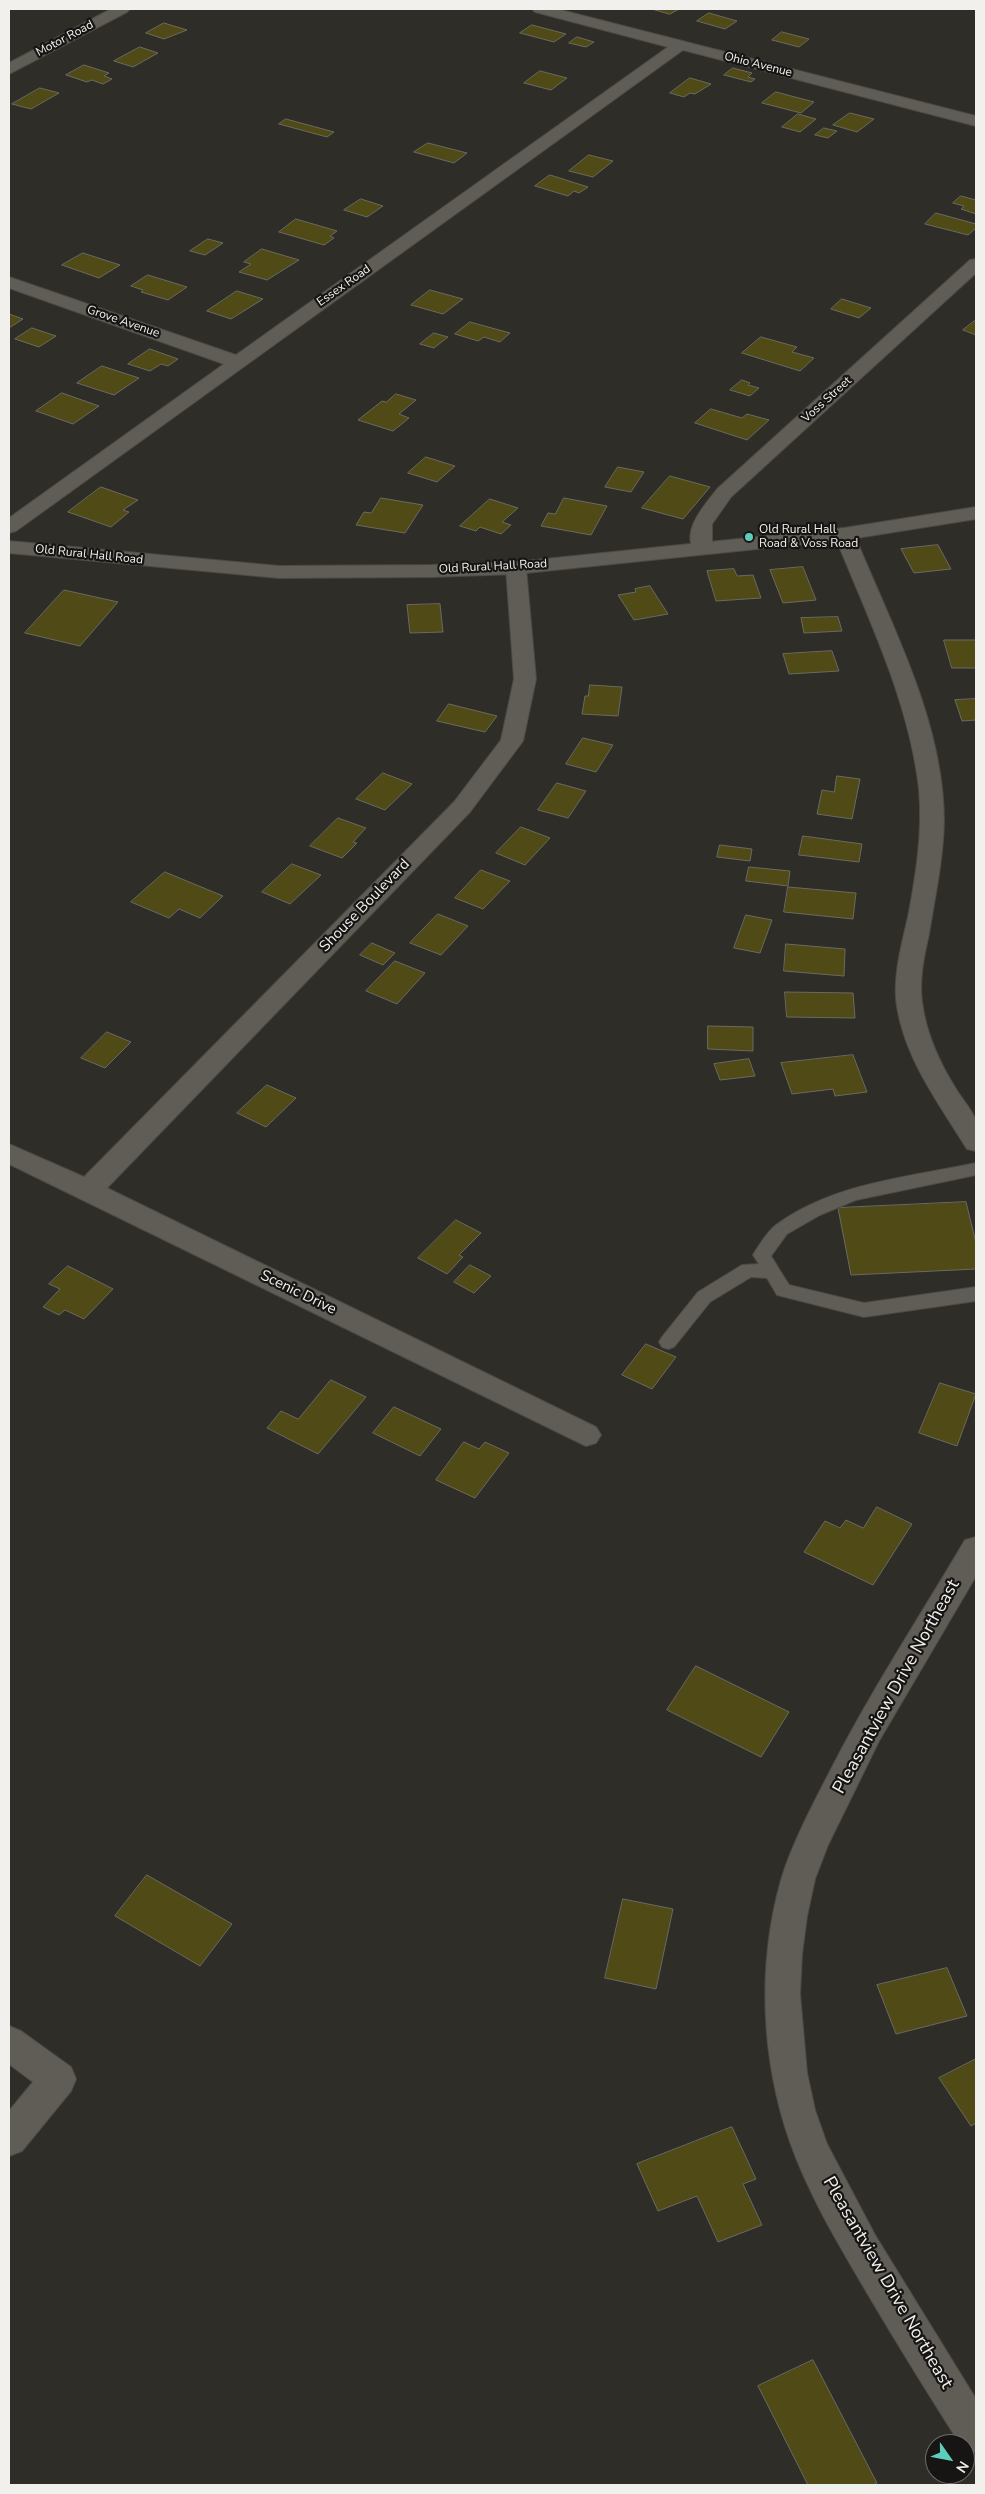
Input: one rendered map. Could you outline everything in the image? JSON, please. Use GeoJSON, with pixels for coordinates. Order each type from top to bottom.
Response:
{"type":"FeatureCollection","features":[{"type":"Feature","properties":{"kind":"street","name":"Motor Road"},"geometry":{"type":"LineString","coordinates":[[9,69],[122,9]]}},
{"type":"Feature","properties":{"kind":"street","name":"Ohio Avenue"},"geometry":{"type":"LineString","coordinates":[[540,9],[976,121]]}},
{"type":"Feature","properties":{"kind":"street","name":"Essex Road"},"geometry":{"type":"LineString","coordinates":[[9,527],[237,362],[491,183],[680,45]]}},
{"type":"Feature","properties":{"kind":"street","name":"Voss Street"},"geometry":{"type":"LineString","coordinates":[[702,548],[702,524],[724,493],[976,264]]}},
{"type":"Feature","properties":{"kind":"street","name":"Grove Avenue"},"geometry":{"type":"LineString","coordinates":[[9,282],[237,362]]}},
{"type":"Feature","properties":{"kind":"street","name":"Old Rural Hall Road"},"geometry":{"type":"LineString","coordinates":[[9,547],[278,572],[353,573],[516,568],[844,534],[976,513]]}},
{"type":"Feature","properties":{"kind":"street"},"geometry":{"type":"LineString","coordinates":[[844,534],[903,683],[922,744],[930,788],[933,832],[928,878],[910,966],[909,1000],[917,1035],[936,1080],[974,1135]]}},
{"type":"Feature","properties":{"kind":"street","name":"Shouse Boulevard"},"geometry":{"type":"LineString","coordinates":[[88,1190],[462,807],[512,741],[525,679],[516,568]]}},
{"type":"Feature","properties":{"kind":"street","name":"Scenic Drive"},"geometry":{"type":"LineString","coordinates":[[9,1154],[88,1190],[586,1434]]}},
{"type":"Feature","properties":{"kind":"street","name":"Pleasantview Drive Northeast"},"geometry":{"type":"LineString","coordinates":[[976,1549],[864,1740],[810,1847],[791,1905],[784,1968],[786,2046],[793,2090],[808,2143],[841,2212],[922,2351],[976,2433]]}},
{"type":"Feature","properties":{"kind":"street"},"geometry":{"type":"LineString","coordinates":[[9,2043],[58,2079],[9,2139]]}},
{"type":"Feature","properties":{"kind":"lane"},"geometry":{"type":"LineString","coordinates":[[976,1169],[852,1195],[814,1211],[781,1230],[762,1255],[783,1290],[864,1310],[976,1294]]}},
{"type":"Feature","properties":{"kind":"lane"},"geometry":{"type":"LineString","coordinates":[[668,1342],[704,1297],[748,1270],[772,1272]]}},
{"type":"Feature","properties":{"kind":"building"},"geometry":{"type":"Polygon","coordinates":[[[652,9],[679,9],[670,14],[652,9]]]}},
{"type":"Feature","properties":{"kind":"building"},"geometry":{"type":"Polygon","coordinates":[[[709,13],[737,21],[725,29],[697,21],[709,13]]]}},
{"type":"Feature","properties":{"kind":"building"},"geometry":{"type":"Polygon","coordinates":[[[164,23],[187,30],[164,39],[146,33],[164,23]]]}},
{"type":"Feature","properties":{"kind":"building"},"geometry":{"type":"Polygon","coordinates":[[[532,25],[566,34],[554,42],[520,33],[532,25]]]}},
{"type":"Feature","properties":{"kind":"building"},"geometry":{"type":"Polygon","coordinates":[[[782,32],[809,39],[799,47],[772,40],[782,32]]]}},
{"type":"Feature","properties":{"kind":"building"},"geometry":{"type":"Polygon","coordinates":[[[577,37],[594,42],[586,47],[569,43],[577,37]]]}},
{"type":"Feature","properties":{"kind":"building"},"geometry":{"type":"Polygon","coordinates":[[[140,47],[158,53],[133,67],[114,61],[140,47]]]}},
{"type":"Feature","properties":{"kind":"building"},"geometry":{"type":"Polygon","coordinates":[[[84,65],[109,73],[104,76],[112,79],[103,84],[92,80],[87,82],[66,75],[84,65]]]}},
{"type":"Feature","properties":{"kind":"building"},"geometry":{"type":"Polygon","coordinates":[[[733,68],[752,73],[748,77],[755,79],[751,82],[724,75],[733,68]]]}},
{"type":"Feature","properties":{"kind":"building"},"geometry":{"type":"Polygon","coordinates":[[[540,71],[567,78],[551,90],[524,83],[540,71]]]}},
{"type":"Feature","properties":{"kind":"building"},"geometry":{"type":"Polygon","coordinates":[[[690,78],[711,84],[695,94],[690,93],[684,97],[670,93],[690,78]]]}},
{"type":"Feature","properties":{"kind":"building"},"geometry":{"type":"Polygon","coordinates":[[[40,88],[59,93],[31,109],[12,104],[40,88]]]}},
{"type":"Feature","properties":{"kind":"building"},"geometry":{"type":"Polygon","coordinates":[[[776,92],[814,102],[801,113],[762,103],[776,92]]]}},
{"type":"Feature","properties":{"kind":"building"},"geometry":{"type":"Polygon","coordinates":[[[850,113],[874,119],[857,132],[833,125],[850,113]]]}},
{"type":"Feature","properties":{"kind":"building"},"geometry":{"type":"Polygon","coordinates":[[[798,114],[816,119],[800,132],[782,127],[798,114]]]}},
{"type":"Feature","properties":{"kind":"building"},"geometry":{"type":"Polygon","coordinates":[[[286,119],[334,132],[327,137],[279,124],[286,119]]]}},
{"type":"Feature","properties":{"kind":"building"},"geometry":{"type":"Polygon","coordinates":[[[824,128],[837,131],[828,138],[815,135],[824,128]]]}},
{"type":"Feature","properties":{"kind":"building"},"geometry":{"type":"Polygon","coordinates":[[[428,143],[467,153],[454,163],[414,152],[428,143]]]}},
{"type":"Feature","properties":{"kind":"building"},"geometry":{"type":"Polygon","coordinates":[[[589,155],[613,161],[593,177],[569,171],[589,155]]]}},
{"type":"Feature","properties":{"kind":"building"},"geometry":{"type":"Polygon","coordinates":[[[550,175],[588,187],[579,193],[574,191],[568,196],[535,186],[550,175]]]}},
{"type":"Feature","properties":{"kind":"building"},"geometry":{"type":"Polygon","coordinates":[[[961,196],[976,200],[976,214],[961,209],[964,206],[953,203],[961,196]]]}},
{"type":"Feature","properties":{"kind":"building"},"geometry":{"type":"Polygon","coordinates":[[[361,199],[383,206],[367,217],[344,210],[361,199]]]}},
{"type":"Feature","properties":{"kind":"building"},"geometry":{"type":"Polygon","coordinates":[[[936,213],[976,224],[976,228],[968,235],[925,224],[936,213]]]}},
{"type":"Feature","properties":{"kind":"building"},"geometry":{"type":"Polygon","coordinates":[[[296,219],[337,231],[330,236],[334,238],[324,245],[279,232],[296,219]]]}},
{"type":"Feature","properties":{"kind":"building"},"geometry":{"type":"Polygon","coordinates":[[[208,239],[223,243],[205,255],[190,251],[208,239]]]}},
{"type":"Feature","properties":{"kind":"building"},"geometry":{"type":"Polygon","coordinates":[[[262,249],[299,260],[267,280],[239,272],[251,264],[244,262],[262,249]]]}},
{"type":"Feature","properties":{"kind":"building"},"geometry":{"type":"Polygon","coordinates":[[[83,253],[120,265],[99,278],[62,265],[83,253]]]}},
{"type":"Feature","properties":{"kind":"building"},"geometry":{"type":"Polygon","coordinates":[[[148,275],[187,287],[168,300],[141,292],[143,290],[131,286],[148,275]]]}},
{"type":"Feature","properties":{"kind":"building"},"geometry":{"type":"Polygon","coordinates":[[[430,290],[463,299],[443,314],[411,305],[430,290]]]}},
{"type":"Feature","properties":{"kind":"building"},"geometry":{"type":"Polygon","coordinates":[[[237,291],[263,299],[231,319],[207,311],[237,291]]]}},
{"type":"Feature","properties":{"kind":"building"},"geometry":{"type":"Polygon","coordinates":[[[842,299],[871,308],[859,318],[831,309],[842,299]]]}},
{"type":"Feature","properties":{"kind":"building"},"geometry":{"type":"Polygon","coordinates":[[[9,314],[23,319],[9,328],[9,314]]]}},
{"type":"Feature","properties":{"kind":"building"},"geometry":{"type":"Polygon","coordinates":[[[976,320],[976,335],[963,330],[976,320]]]}},
{"type":"Feature","properties":{"kind":"building"},"geometry":{"type":"Polygon","coordinates":[[[470,322],[510,333],[500,342],[484,337],[478,341],[455,334],[470,322]]]}},
{"type":"Feature","properties":{"kind":"building"},"geometry":{"type":"Polygon","coordinates":[[[32,328],[56,336],[39,347],[15,339],[32,328]]]}},
{"type":"Feature","properties":{"kind":"building"},"geometry":{"type":"Polygon","coordinates":[[[434,333],[448,337],[434,348],[420,344],[434,333]]]}},
{"type":"Feature","properties":{"kind":"building"},"geometry":{"type":"Polygon","coordinates":[[[761,337],[797,347],[792,352],[814,358],[800,371],[742,353],[761,337]]]}},
{"type":"Feature","properties":{"kind":"building"},"geometry":{"type":"Polygon","coordinates":[[[150,349],[178,359],[168,366],[161,364],[150,371],[128,364],[150,349]]]}},
{"type":"Feature","properties":{"kind":"building"},"geometry":{"type":"Polygon","coordinates":[[[102,366],[139,378],[114,395],[77,383],[102,366]]]}},
{"type":"Feature","properties":{"kind":"building"},"geometry":{"type":"Polygon","coordinates":[[[742,380],[750,383],[748,385],[759,388],[750,396],[730,390],[742,380]]]}},
{"type":"Feature","properties":{"kind":"building"},"geometry":{"type":"Polygon","coordinates":[[[62,393],[99,406],[73,424],[36,411],[62,393]]]}},
{"type":"Feature","properties":{"kind":"building"},"geometry":{"type":"Polygon","coordinates":[[[396,394],[416,400],[399,414],[409,418],[393,431],[358,420],[382,401],[386,402],[396,394]]]}},
{"type":"Feature","properties":{"kind":"building"},"geometry":{"type":"Polygon","coordinates":[[[711,409],[742,418],[747,414],[769,420],[747,440],[695,423],[711,409]]]}},
{"type":"Feature","properties":{"kind":"building"},"geometry":{"type":"Polygon","coordinates":[[[426,457],[455,466],[437,482],[408,473],[426,457]]]}},
{"type":"Feature","properties":{"kind":"building"},"geometry":{"type":"Polygon","coordinates":[[[618,467],[644,472],[631,492],[605,487],[618,467]]]}},
{"type":"Feature","properties":{"kind":"building"},"geometry":{"type":"Polygon","coordinates":[[[670,476],[710,487],[683,519],[642,508],[670,476]]]}},
{"type":"Feature","properties":{"kind":"building"},"geometry":{"type":"Polygon","coordinates":[[[101,487],[138,500],[123,510],[129,512],[111,527],[68,512],[101,487]]]}},
{"type":"Feature","properties":{"kind":"building"},"geometry":{"type":"Polygon","coordinates":[[[381,498],[423,505],[405,533],[356,525],[364,512],[371,513],[381,498]]]}},
{"type":"Feature","properties":{"kind":"building"},"geometry":{"type":"Polygon","coordinates":[[[564,498],[607,506],[591,535],[541,526],[548,513],[555,514],[564,498]]]}},
{"type":"Feature","properties":{"kind":"building"},"geometry":{"type":"Polygon","coordinates":[[[490,499],[518,508],[502,522],[511,525],[501,534],[480,527],[476,531],[460,526],[490,499]]]}},
{"type":"Feature","properties":{"kind":"building"},"geometry":{"type":"Polygon","coordinates":[[[938,545],[951,569],[914,573],[901,549],[938,545]]]}},
{"type":"Feature","properties":{"kind":"building"},"geometry":{"type":"Polygon","coordinates":[[[803,567],[816,600],[783,603],[770,570],[803,567]]]}},
{"type":"Feature","properties":{"kind":"building"},"geometry":{"type":"Polygon","coordinates":[[[734,569],[737,576],[753,575],[761,598],[716,601],[707,571],[734,569]]]}},
{"type":"Feature","properties":{"kind":"building"},"geometry":{"type":"Polygon","coordinates":[[[650,586],[668,614],[634,620],[618,595],[636,592],[635,589],[650,586]]]}},
{"type":"Feature","properties":{"kind":"building"},"geometry":{"type":"Polygon","coordinates":[[[64,590],[118,602],[80,646],[25,633],[64,590]]]}},
{"type":"Feature","properties":{"kind":"building"},"geometry":{"type":"Polygon","coordinates":[[[440,604],[443,632],[410,633],[407,605],[440,604]]]}},
{"type":"Feature","properties":{"kind":"building"},"geometry":{"type":"Polygon","coordinates":[[[838,617],[842,631],[804,633],[801,618],[838,617]]]}},
{"type":"Feature","properties":{"kind":"building"},"geometry":{"type":"Polygon","coordinates":[[[944,640],[976,640],[976,668],[952,668],[944,640]]]}},
{"type":"Feature","properties":{"kind":"building"},"geometry":{"type":"Polygon","coordinates":[[[832,651],[839,671],[789,674],[783,654],[832,651]]]}},
{"type":"Feature","properties":{"kind":"building"},"geometry":{"type":"Polygon","coordinates":[[[590,685],[622,687],[618,716],[582,714],[585,696],[588,696],[590,685]]]}},
{"type":"Feature","properties":{"kind":"building"},"geometry":{"type":"Polygon","coordinates":[[[976,699],[976,720],[962,721],[955,700],[976,699]]]}},
{"type":"Feature","properties":{"kind":"building"},"geometry":{"type":"Polygon","coordinates":[[[449,704],[497,716],[485,732],[437,721],[449,704]]]}},
{"type":"Feature","properties":{"kind":"building"},"geometry":{"type":"Polygon","coordinates":[[[583,738],[613,745],[596,772],[566,764],[583,738]]]}},
{"type":"Feature","properties":{"kind":"building"},"geometry":{"type":"Polygon","coordinates":[[[383,773],[412,784],[385,810],[356,799],[383,773]]]}},
{"type":"Feature","properties":{"kind":"building"},"geometry":{"type":"Polygon","coordinates":[[[837,776],[860,779],[852,819],[817,814],[822,790],[834,792],[837,776]]]}},
{"type":"Feature","properties":{"kind":"building"},"geometry":{"type":"Polygon","coordinates":[[[557,783],[586,791],[568,818],[538,810],[557,783]]]}},
{"type":"Feature","properties":{"kind":"building"},"geometry":{"type":"Polygon","coordinates":[[[338,818],[366,828],[353,842],[357,843],[342,858],[310,846],[338,818]]]}},
{"type":"Feature","properties":{"kind":"building"},"geometry":{"type":"Polygon","coordinates":[[[521,827],[550,838],[525,865],[496,853],[521,827]]]}},
{"type":"Feature","properties":{"kind":"building"},"geometry":{"type":"Polygon","coordinates":[[[803,836],[862,844],[859,862],[799,855],[803,836]]]}},
{"type":"Feature","properties":{"kind":"building"},"geometry":{"type":"Polygon","coordinates":[[[720,845],[752,849],[750,861],[717,857],[720,845]]]}},
{"type":"Feature","properties":{"kind":"building"},"geometry":{"type":"Polygon","coordinates":[[[292,864],[321,875],[290,904],[262,892],[292,864]]]}},
{"type":"Feature","properties":{"kind":"building"},"geometry":{"type":"Polygon","coordinates":[[[749,867],[790,871],[788,886],[746,881],[749,867]]]}},
{"type":"Feature","properties":{"kind":"building"},"geometry":{"type":"Polygon","coordinates":[[[481,870],[510,881],[483,909],[455,898],[481,870]]]}},
{"type":"Feature","properties":{"kind":"building"},"geometry":{"type":"Polygon","coordinates":[[[165,872],[223,896],[200,918],[179,909],[169,918],[131,902],[165,872]]]}},
{"type":"Feature","properties":{"kind":"building"},"geometry":{"type":"Polygon","coordinates":[[[788,887],[856,893],[853,919],[784,912],[788,887]]]}},
{"type":"Feature","properties":{"kind":"building"},"geometry":{"type":"Polygon","coordinates":[[[438,914],[468,926],[441,955],[410,943],[438,914]]]}},
{"type":"Feature","properties":{"kind":"building"},"geometry":{"type":"Polygon","coordinates":[[[746,915],[772,920],[760,953],[734,948],[746,915]]]}},
{"type":"Feature","properties":{"kind":"building"},"geometry":{"type":"Polygon","coordinates":[[[372,943],[395,953],[383,965],[360,955],[372,943]]]}},
{"type":"Feature","properties":{"kind":"building"},"geometry":{"type":"Polygon","coordinates":[[[786,944],[845,949],[844,976],[784,971],[786,944]]]}},
{"type":"Feature","properties":{"kind":"building"},"geometry":{"type":"Polygon","coordinates":[[[395,961],[425,973],[397,1004],[366,991],[395,961]]]}},
{"type":"Feature","properties":{"kind":"building"},"geometry":{"type":"Polygon","coordinates":[[[785,992],[853,993],[855,1018],[787,1017],[785,992]]]}},
{"type":"Feature","properties":{"kind":"building"},"geometry":{"type":"Polygon","coordinates":[[[708,1026],[753,1027],[753,1051],[708,1049],[708,1026]]]}},
{"type":"Feature","properties":{"kind":"building"},"geometry":{"type":"Polygon","coordinates":[[[107,1032],[131,1042],[105,1068],[81,1058],[107,1032]]]}},
{"type":"Feature","properties":{"kind":"building"},"geometry":{"type":"Polygon","coordinates":[[[853,1055],[867,1092],[835,1096],[833,1089],[792,1094],[781,1063],[853,1055]]]}},
{"type":"Feature","properties":{"kind":"building"},"geometry":{"type":"Polygon","coordinates":[[[749,1059],[755,1076],[720,1080],[714,1064],[749,1059]]]}},
{"type":"Feature","properties":{"kind":"building"},"geometry":{"type":"Polygon","coordinates":[[[267,1085],[296,1098],[266,1127],[237,1113],[267,1085]]]}},
{"type":"Feature","properties":{"kind":"building"},"geometry":{"type":"Polygon","coordinates":[[[966,1202],[976,1243],[976,1269],[851,1275],[838,1208],[966,1202]]]}},
{"type":"Feature","properties":{"kind":"building"},"geometry":{"type":"Polygon","coordinates":[[[456,1220],[481,1233],[459,1255],[463,1257],[447,1274],[418,1258],[456,1220]]]}},
{"type":"Feature","properties":{"kind":"building"},"geometry":{"type":"Polygon","coordinates":[[[470,1265],[491,1276],[474,1293],[454,1282],[470,1265]]]}},
{"type":"Feature","properties":{"kind":"building"},"geometry":{"type":"Polygon","coordinates":[[[68,1266],[113,1289],[84,1319],[65,1310],[59,1315],[43,1307],[60,1289],[49,1284],[68,1266]]]}},
{"type":"Feature","properties":{"kind":"building"},"geometry":{"type":"Polygon","coordinates":[[[646,1344],[676,1357],[652,1389],[622,1375],[646,1344]]]}},
{"type":"Feature","properties":{"kind":"building"},"geometry":{"type":"Polygon","coordinates":[[[331,1380],[366,1397],[318,1454],[267,1428],[281,1411],[298,1419],[331,1380]]]}},
{"type":"Feature","properties":{"kind":"building"},"geometry":{"type":"Polygon","coordinates":[[[940,1383],[976,1394],[957,1446],[919,1433],[940,1383]]]}},
{"type":"Feature","properties":{"kind":"building"},"geometry":{"type":"Polygon","coordinates":[[[394,1407],[441,1429],[420,1456],[373,1433],[394,1407]]]}},
{"type":"Feature","properties":{"kind":"building"},"geometry":{"type":"Polygon","coordinates":[[[464,1442],[479,1449],[485,1442],[509,1453],[475,1498],[436,1480],[464,1442]]]}},
{"type":"Feature","properties":{"kind":"building"},"geometry":{"type":"Polygon","coordinates":[[[877,1507],[912,1524],[873,1585],[804,1552],[825,1521],[840,1528],[846,1520],[863,1528],[877,1507]]]}},
{"type":"Feature","properties":{"kind":"building"},"geometry":{"type":"Polygon","coordinates":[[[696,1666],[789,1712],[761,1757],[667,1710],[696,1666]]]}},
{"type":"Feature","properties":{"kind":"building"},"geometry":{"type":"Polygon","coordinates":[[[147,1875],[232,1924],[200,1966],[115,1916],[147,1875]]]}},
{"type":"Feature","properties":{"kind":"building"},"geometry":{"type":"Polygon","coordinates":[[[623,1899],[673,1909],[656,1989],[605,1978],[623,1899]]]}},
{"type":"Feature","properties":{"kind":"building"},"geometry":{"type":"Polygon","coordinates":[[[947,1968],[967,2016],[896,2034],[877,1985],[947,1968]]]}},
{"type":"Feature","properties":{"kind":"building"},"geometry":{"type":"Polygon","coordinates":[[[976,2059],[976,2123],[971,2126],[939,2078],[976,2059]]]}},
{"type":"Feature","properties":{"kind":"building"},"geometry":{"type":"Polygon","coordinates":[[[732,2127],[756,2179],[743,2184],[762,2225],[718,2242],[697,2196],[658,2211],[637,2164],[732,2127]]]}},
{"type":"Feature","properties":{"kind":"building"},"geometry":{"type":"Polygon","coordinates":[[[813,2360],[877,2483],[873,2485],[808,2485],[758,2386],[813,2360]]]}},
{"type":"Feature","properties":{"kind":"place","name":"Old Rural Hall Road & Voss Road"},"geometry":{"type":"Point","coordinates":[749,537]}}]}
